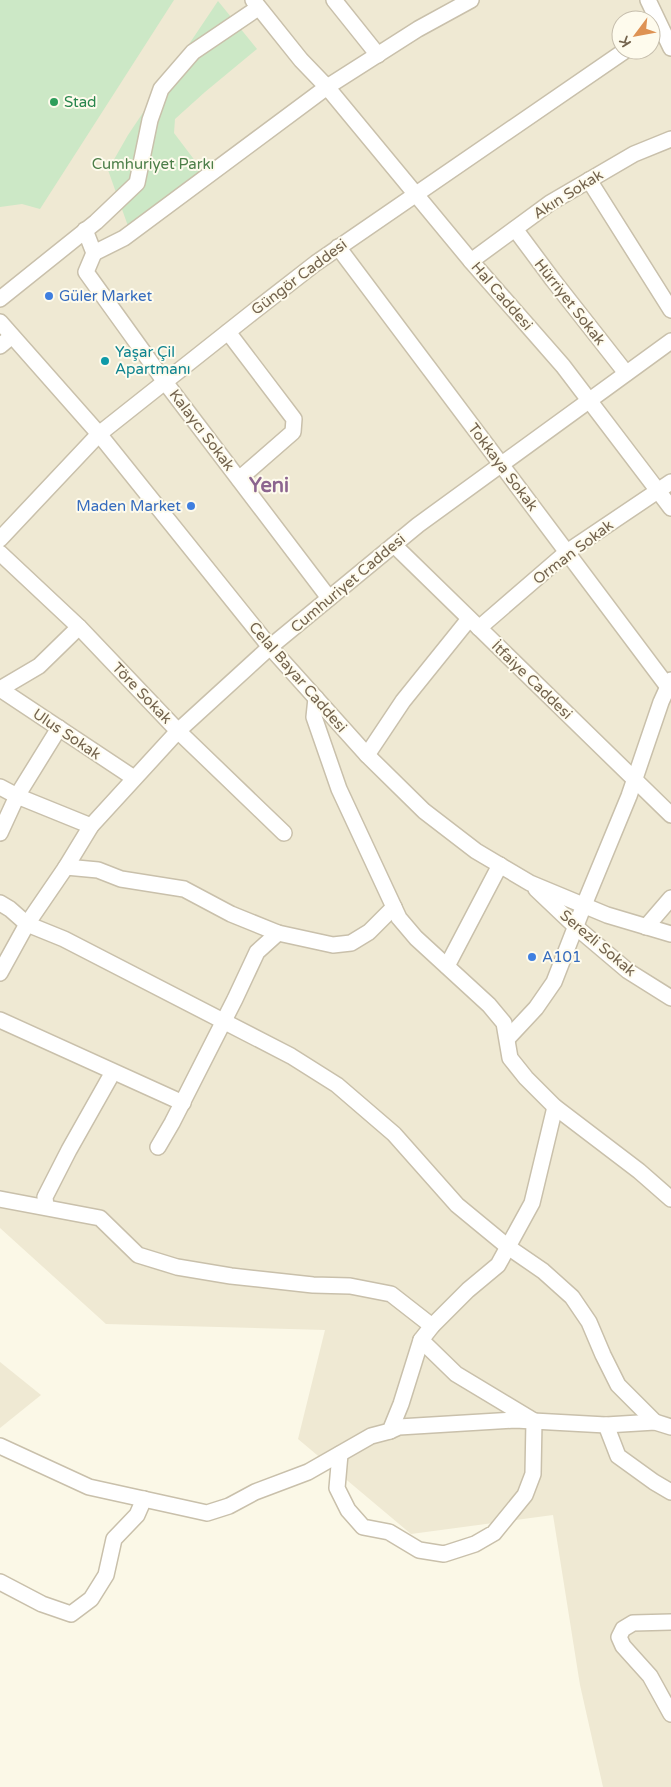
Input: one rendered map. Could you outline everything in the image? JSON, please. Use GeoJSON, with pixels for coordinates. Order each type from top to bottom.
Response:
{"type":"FeatureCollection","features":[{"type":"Feature","properties":{"kind":"street"},"geometry":{"type":"LineString","coordinates":[[334,0],[378,55]]}},
{"type":"Feature","properties":{"kind":"street"},"geometry":{"type":"LineString","coordinates":[[85,230],[94,253],[124,238],[327,87],[418,29],[471,0]]}},
{"type":"Feature","properties":{"kind":"street"},"geometry":{"type":"LineString","coordinates":[[0,299],[85,230],[138,183],[150,120],[161,89],[193,52],[256,4]]}},
{"type":"Feature","properties":{"kind":"street","name":"Hal Caddesi"},"geometry":{"type":"LineString","coordinates":[[256,4],[471,261],[563,366],[671,508]]}},
{"type":"Feature","properties":{"kind":"street"},"geometry":{"type":"LineString","coordinates":[[661,27],[671,48]]}},
{"type":"Feature","properties":{"kind":"street","name":"Güngör Caddesi"},"geometry":{"type":"LineString","coordinates":[[0,539],[99,434],[228,332],[338,247],[611,60]]}},
{"type":"Feature","properties":{"kind":"street","name":"Akın Sokak"},"geometry":{"type":"LineString","coordinates":[[471,261],[550,203],[634,154],[671,139]]}},
{"type":"Feature","properties":{"kind":"street"},"geometry":{"type":"LineString","coordinates":[[589,180],[671,310]]}},
{"type":"Feature","properties":{"kind":"street","name":"Hürriyet Sokak"},"geometry":{"type":"LineString","coordinates":[[515,229],[626,374]]}},
{"type":"Feature","properties":{"kind":"street","name":"Tokkaya Sokak"},"geometry":{"type":"LineString","coordinates":[[338,247],[567,552],[669,684]]}},
{"type":"Feature","properties":{"kind":"street","name":"Kalaycı Sokak"},"geometry":{"type":"LineString","coordinates":[[94,253],[86,272],[165,382],[330,598]]}},
{"type":"Feature","properties":{"kind":"street","name":"Celal Bayar Caddesi"},"geometry":{"type":"LineString","coordinates":[[0,322],[99,434],[270,648],[367,755],[424,812],[476,851],[530,883],[607,915],[671,934]]}},
{"type":"Feature","properties":{"kind":"street"},"geometry":{"type":"LineString","coordinates":[[228,332],[294,419],[293,432],[239,479]]}},
{"type":"Feature","properties":{"kind":"street"},"geometry":{"type":"LineString","coordinates":[[0,346],[12,336]]}},
{"type":"Feature","properties":{"kind":"street","name":"Cumhuriyet Caddesi"},"geometry":{"type":"LineString","coordinates":[[0,973],[27,924],[66,868],[91,826],[178,731],[270,648],[418,525],[671,341]]}},
{"type":"Feature","properties":{"kind":"street","name":"Orman Sokak"},"geometry":{"type":"LineString","coordinates":[[367,755],[403,701],[474,623],[567,552],[671,482]]}},
{"type":"Feature","properties":{"kind":"street","name":"İtfaiye Caddesi"},"geometry":{"type":"LineString","coordinates":[[394,545],[671,815]]}},
{"type":"Feature","properties":{"kind":"street","name":"Töre Sokak"},"geometry":{"type":"LineString","coordinates":[[0,554],[79,628],[178,731],[284,833]]}},
{"type":"Feature","properties":{"kind":"street"},"geometry":{"type":"LineString","coordinates":[[0,689],[39,666],[79,628]]}},
{"type":"Feature","properties":{"kind":"street"},"geometry":{"type":"LineString","coordinates":[[508,1038],[536,1008],[554,982],[634,781],[669,684]]}},
{"type":"Feature","properties":{"kind":"street","name":"Ulus Sokak"},"geometry":{"type":"LineString","coordinates":[[0,689],[134,778]]}},
{"type":"Feature","properties":{"kind":"street"},"geometry":{"type":"LineString","coordinates":[[316,698],[314,717],[336,781],[399,918],[416,938],[489,1005],[504,1023],[510,1058],[526,1078],[556,1107],[639,1171],[671,1199]]}},
{"type":"Feature","properties":{"kind":"street"},"geometry":{"type":"LineString","coordinates":[[0,833],[17,796],[59,728]]}},
{"type":"Feature","properties":{"kind":"street"},"geometry":{"type":"LineString","coordinates":[[0,787],[17,796],[91,826]]}},
{"type":"Feature","properties":{"kind":"street"},"geometry":{"type":"LineString","coordinates":[[447,966],[500,865]]}},
{"type":"Feature","properties":{"kind":"street"},"geometry":{"type":"LineString","coordinates":[[66,868],[98,870],[121,878],[184,889],[231,914],[278,933],[333,945],[351,943],[368,932],[394,907]]}},
{"type":"Feature","properties":{"kind":"street","name":"Serezli Sokak"},"geometry":{"type":"LineString","coordinates":[[530,883],[628,971],[671,998]]}},
{"type":"Feature","properties":{"kind":"street"},"geometry":{"type":"LineString","coordinates":[[646,927],[671,898]]}},
{"type":"Feature","properties":{"kind":"street"},"geometry":{"type":"LineString","coordinates":[[0,903],[27,924],[64,939],[290,1056],[337,1085],[394,1134],[457,1205],[508,1247],[543,1271],[572,1298],[589,1322],[618,1385],[655,1422]]}},
{"type":"Feature","properties":{"kind":"street"},"geometry":{"type":"LineString","coordinates":[[158,1147],[183,1103],[257,952],[278,933]]}},
{"type":"Feature","properties":{"kind":"street"},"geometry":{"type":"LineString","coordinates":[[0,1020],[183,1103]]}},
{"type":"Feature","properties":{"kind":"street"},"geometry":{"type":"LineString","coordinates":[[46,1207],[45,1197],[113,1072]]}},
{"type":"Feature","properties":{"kind":"street"},"geometry":{"type":"LineString","coordinates":[[390,1431],[401,1404],[421,1340],[432,1326],[468,1290],[498,1265],[532,1203],[556,1107]]}},
{"type":"Feature","properties":{"kind":"street"},"geometry":{"type":"LineString","coordinates":[[0,1199],[100,1218],[138,1255],[177,1267],[231,1276],[313,1285],[350,1286],[391,1294],[432,1326]]}},
{"type":"Feature","properties":{"kind":"street"},"geometry":{"type":"LineString","coordinates":[[421,1340],[456,1374],[534,1421]]}},
{"type":"Feature","properties":{"kind":"street"},"geometry":{"type":"LineString","coordinates":[[0,1446],[89,1487],[207,1513],[308,1472],[371,1436],[399,1428],[515,1420],[606,1425],[655,1422],[671,1427]]}},
{"type":"Feature","properties":{"kind":"street"},"geometry":{"type":"LineString","coordinates":[[340,1454],[337,1488],[348,1510],[363,1527],[389,1532],[420,1550],[444,1554],[475,1544],[494,1534],[525,1495],[533,1474],[534,1421]]}},
{"type":"Feature","properties":{"kind":"street"},"geometry":{"type":"LineString","coordinates":[[606,1425],[618,1456],[671,1492]]}},
{"type":"Feature","properties":{"kind":"street"},"geometry":{"type":"LineString","coordinates":[[0,1582],[42,1604],[70,1614],[91,1598],[106,1575],[114,1539],[137,1515],[144,1499]]}},
{"type":"Feature","properties":{"kind":"street"},"geometry":{"type":"LineString","coordinates":[[671,1622],[633,1624],[623,1629],[620,1637],[623,1646],[650,1676],[671,1714]]}},
{"type":"Feature","properties":{"kind":"shaded area"},"geometry":{"type":"Polygon","coordinates":[[[0,0],[671,0],[671,1787],[603,1787],[580,1685],[553,1515],[411,1534],[298,1439],[325,1330],[106,1324],[0,1228],[0,0]]]}},
{"type":"Feature","properties":{"kind":"shaded area"},"geometry":{"type":"Polygon","coordinates":[[[0,1362],[41,1395],[0,1428],[0,1362]]]}},
{"type":"Feature","properties":{"kind":"green space","name":"Stad"},"geometry":{"type":"Polygon","coordinates":[[[0,0],[174,0],[40,209],[22,204],[0,207],[0,0]]]}},
{"type":"Feature","properties":{"kind":"green space","name":"Cumhuriyet Parkı"},"geometry":{"type":"Polygon","coordinates":[[[218,1],[257,49],[175,119],[174,133],[205,174],[128,226],[108,170],[128,135],[218,1]]]}},
{"type":"Feature","properties":{"kind":"place","name":"Stad"},"geometry":{"type":"Point","coordinates":[54,102]}},
{"type":"Feature","properties":{"kind":"place","name":"Güler Market"},"geometry":{"type":"Point","coordinates":[49,296]}},
{"type":"Feature","properties":{"kind":"place","name":"Yaşar Çil Apartmanı"},"geometry":{"type":"Point","coordinates":[105,361]}},
{"type":"Feature","properties":{"kind":"place","name":"Maden Market"},"geometry":{"type":"Point","coordinates":[191,506]}},
{"type":"Feature","properties":{"kind":"place","name":"A101"},"geometry":{"type":"Point","coordinates":[532,957]}},
{"type":"Feature","properties":{"kind":"district","name":"Yeni"},"geometry":{"type":"Point","coordinates":[269,485]}}]}
